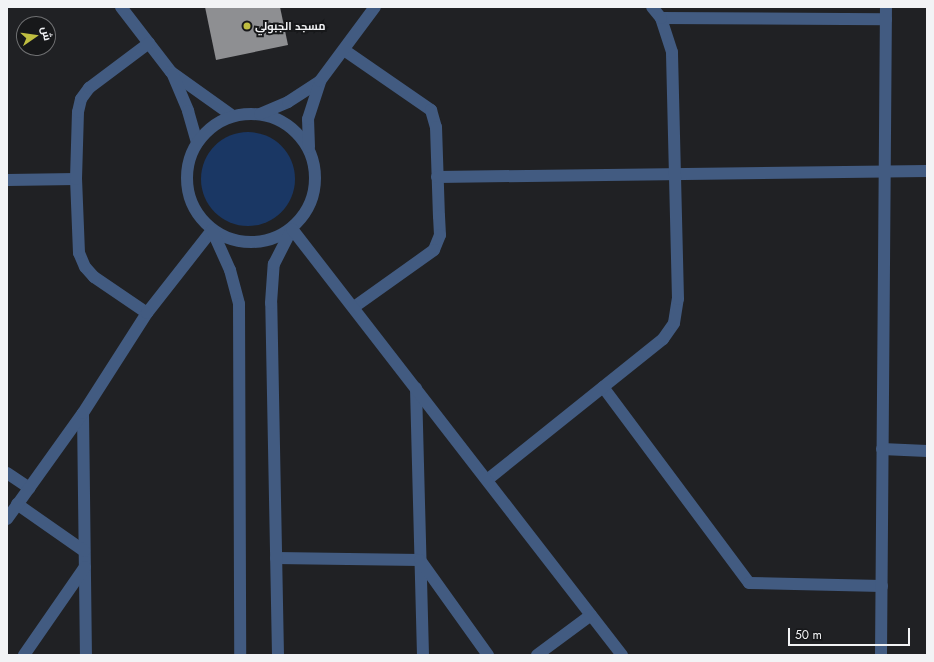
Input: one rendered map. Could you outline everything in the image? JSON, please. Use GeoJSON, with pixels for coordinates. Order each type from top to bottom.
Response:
{"type":"FeatureCollection","features":[{"type":"Feature","properties":{"kind":"street"},"geometry":{"type":"LineString","coordinates":[[121,7],[172,72],[233,116]]}},
{"type":"Feature","properties":{"kind":"street"},"geometry":{"type":"LineString","coordinates":[[292,229],[273,240],[252,243],[230,240],[212,230],[197,214],[188,194],[186,173],[191,152],[203,134],[219,121],[233,116],[260,114],[302,95],[320,81],[376,7]]}},
{"type":"Feature","properties":{"kind":"street"},"geometry":{"type":"LineString","coordinates":[[487,480],[662,340],[674,323],[678,299],[672,52],[661,18],[652,7]]}},
{"type":"Feature","properties":{"kind":"street"},"geometry":{"type":"LineString","coordinates":[[661,18],[886,13],[881,655]]}},
{"type":"Feature","properties":{"kind":"street"},"geometry":{"type":"LineString","coordinates":[[148,313],[94,277],[85,267],[79,253],[76,179],[78,112],[81,99],[89,88],[149,43]]}},
{"type":"Feature","properties":{"kind":"street"},"geometry":{"type":"LineString","coordinates":[[344,50],[431,110],[436,128],[440,235],[434,250],[354,307]]}},
{"type":"Feature","properties":{"kind":"street"},"geometry":{"type":"LineString","coordinates":[[172,72],[188,111],[197,143]]}},
{"type":"Feature","properties":{"kind":"street"},"geometry":{"type":"LineString","coordinates":[[278,655],[271,303],[274,264],[292,229],[306,213],[314,193],[316,171],[310,151],[308,119],[320,81]]}},
{"type":"Feature","properties":{"kind":"street"},"geometry":{"type":"LineString","coordinates":[[260,114],[280,120],[298,133],[310,151]]}},
{"type":"Feature","properties":{"kind":"street"},"geometry":{"type":"LineString","coordinates":[[437,177],[927,172]]}},
{"type":"Feature","properties":{"kind":"street"},"geometry":{"type":"LineString","coordinates":[[7,180],[76,179]]}},
{"type":"Feature","properties":{"kind":"street"},"geometry":{"type":"LineString","coordinates":[[292,229],[354,307],[622,655]]}},
{"type":"Feature","properties":{"kind":"street"},"geometry":{"type":"LineString","coordinates":[[7,519],[83,413],[148,313],[212,230]]}},
{"type":"Feature","properties":{"kind":"street"},"geometry":{"type":"LineString","coordinates":[[212,230],[230,270],[239,304],[240,655]]}},
{"type":"Feature","properties":{"kind":"street"},"geometry":{"type":"LineString","coordinates":[[604,387],[749,583],[882,586]]}},
{"type":"Feature","properties":{"kind":"street"},"geometry":{"type":"LineString","coordinates":[[416,388],[423,655]]}},
{"type":"Feature","properties":{"kind":"street"},"geometry":{"type":"LineString","coordinates":[[83,413],[86,655]]}},
{"type":"Feature","properties":{"kind":"street"},"geometry":{"type":"LineString","coordinates":[[882,449],[927,451]]}},
{"type":"Feature","properties":{"kind":"street"},"geometry":{"type":"LineString","coordinates":[[7,473],[29,488]]}},
{"type":"Feature","properties":{"kind":"street"},"geometry":{"type":"LineString","coordinates":[[17,504],[84,551]]}},
{"type":"Feature","properties":{"kind":"street"},"geometry":{"type":"LineString","coordinates":[[276,558],[420,560]]}},
{"type":"Feature","properties":{"kind":"street"},"geometry":{"type":"LineString","coordinates":[[420,560],[488,655]]}},
{"type":"Feature","properties":{"kind":"street"},"geometry":{"type":"LineString","coordinates":[[24,655],[85,567]]}},
{"type":"Feature","properties":{"kind":"street"},"geometry":{"type":"LineString","coordinates":[[537,655],[591,615]]}},
{"type":"Feature","properties":{"kind":"shaded area"},"geometry":{"type":"Polygon","coordinates":[[[248,132],[266,135],[281,146],[292,161],[295,179],[292,197],[281,212],[266,223],[248,226],[230,223],[215,212],[204,197],[201,179],[204,161],[215,146],[230,135],[248,132]]]}},
{"type":"Feature","properties":{"kind":"building","name":"مسجد الجبولي"},"geometry":{"type":"Polygon","coordinates":[[[205,7],[280,7],[288,45],[216,60],[205,7]]]}},
{"type":"Feature","properties":{"kind":"place","name":"مسجد الجبولي"},"geometry":{"type":"Point","coordinates":[247,26]}}]}
